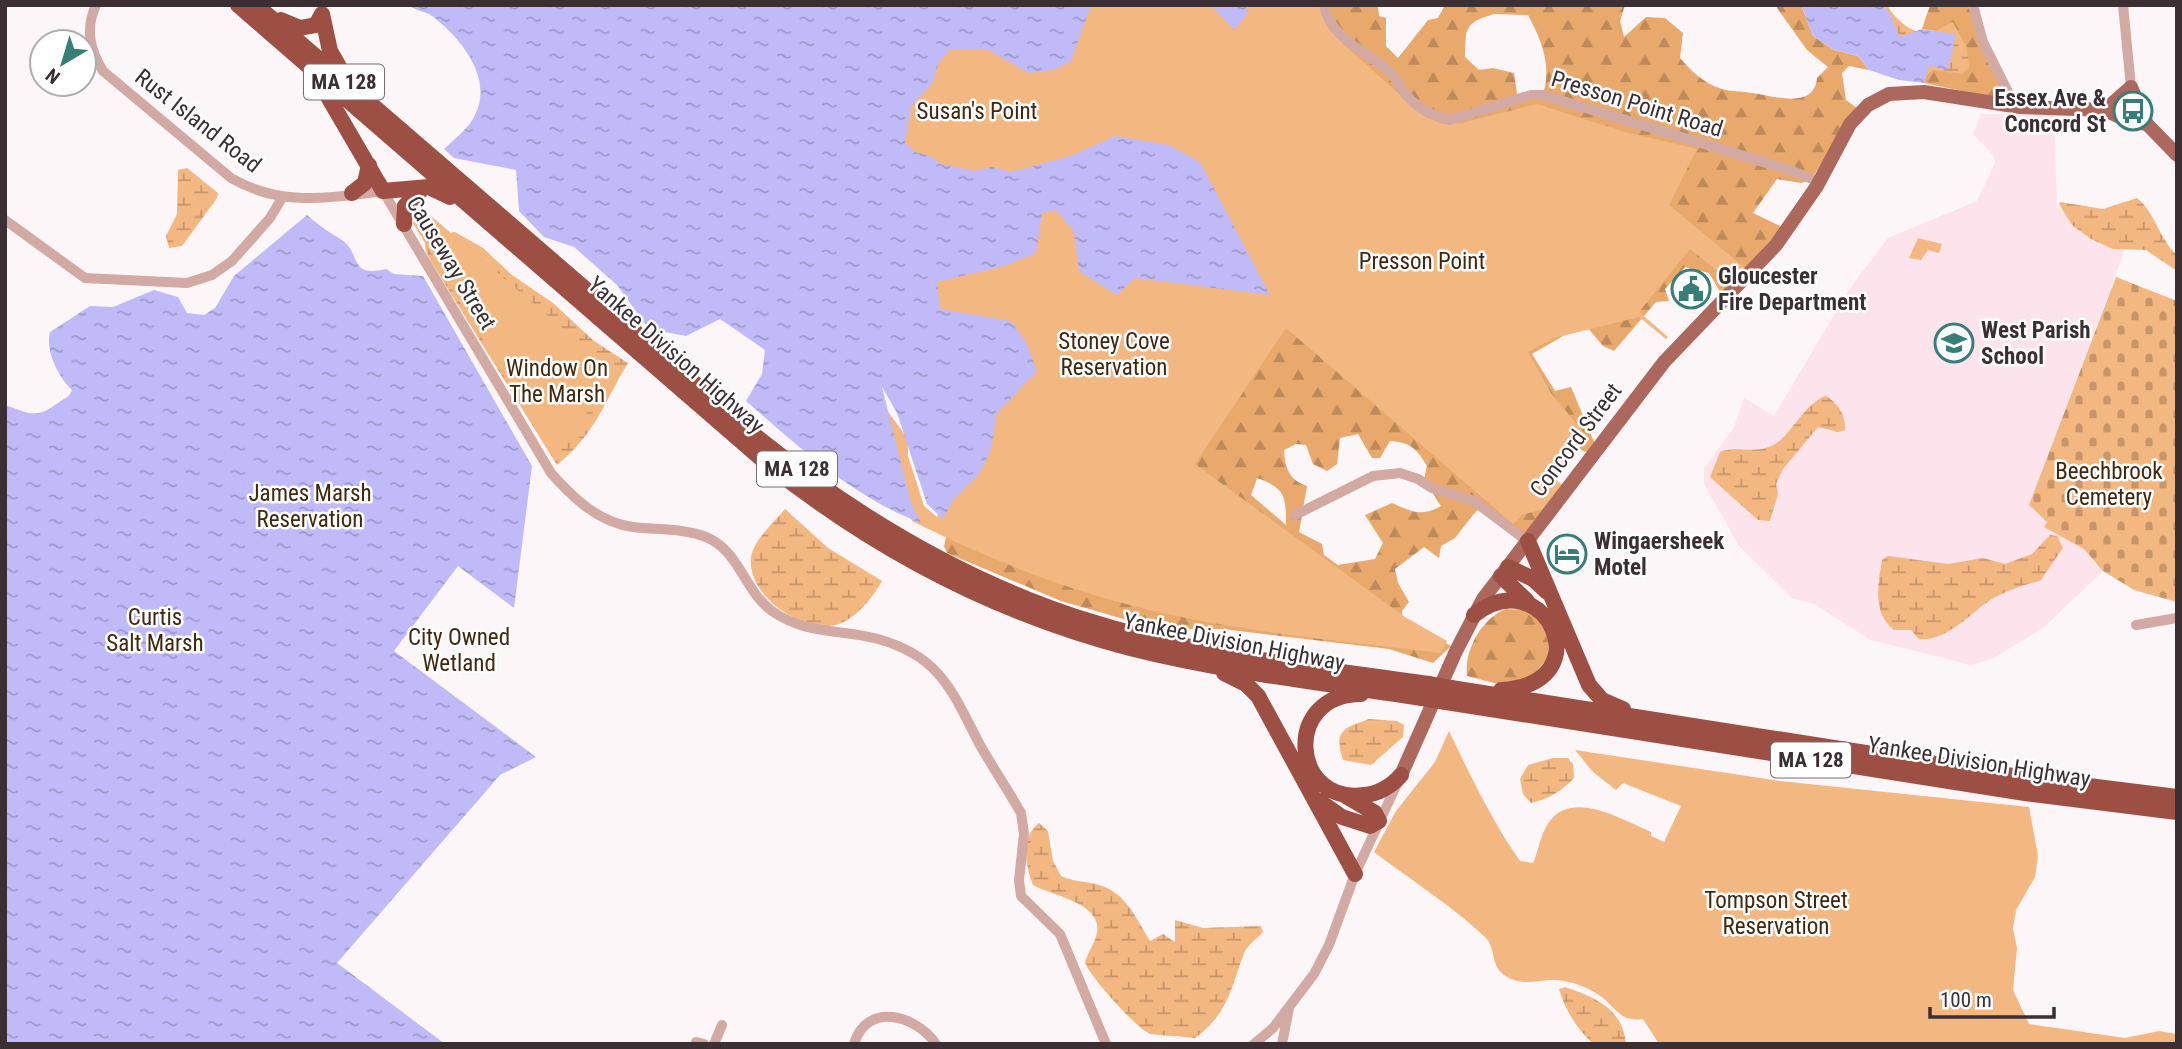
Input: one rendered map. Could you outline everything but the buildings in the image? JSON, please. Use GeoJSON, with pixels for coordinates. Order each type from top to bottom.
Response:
{"type":"FeatureCollection","features":[{"type":"Feature","properties":{"kind":"highway"},"geometry":{"type":"LineString","coordinates":[[251,7],[300,28],[316,24],[321,9]]}},
{"type":"Feature","properties":{"kind":"highway"},"geometry":{"type":"LineString","coordinates":[[251,7],[323,87],[383,191],[423,188],[438,190],[542,269]]}},
{"type":"Feature","properties":{"kind":"highway","name":"Yankee Division Highway"},"geometry":{"type":"LineString","coordinates":[[251,7],[433,158],[781,457],[855,510],[935,557],[1026,599],[1130,633],[1426,691]]}},
{"type":"Feature","properties":{"kind":"highway","name":"Yankee Division Highway"},"geometry":{"type":"LineString","coordinates":[[251,7],[542,269],[764,461],[851,525],[930,571],[1002,604],[1055,625],[1131,648],[1219,667],[1451,693],[2032,779],[2177,797]]}},
{"type":"Feature","properties":{"kind":"highway"},"geometry":{"type":"LineString","coordinates":[[321,9],[330,51],[337,65],[433,158]]}},
{"type":"Feature","properties":{"kind":"highway"},"geometry":{"type":"LineString","coordinates":[[352,194],[365,183],[369,165]]}},
{"type":"Feature","properties":{"kind":"highway"},"geometry":{"type":"LineString","coordinates":[[404,224],[405,206],[423,188]]}},
{"type":"Feature","properties":{"kind":"highway"},"geometry":{"type":"LineString","coordinates":[[1528,541],[1583,673],[1602,700],[1628,710],[1735,733]]}},
{"type":"Feature","properties":{"kind":"highway"},"geometry":{"type":"LineString","coordinates":[[1504,572],[1533,579],[1550,597]]}},
{"type":"Feature","properties":{"kind":"highway"},"geometry":{"type":"LineString","coordinates":[[1504,572],[1529,604]]}},
{"type":"Feature","properties":{"kind":"highway"},"geometry":{"type":"LineString","coordinates":[[1451,693],[1530,686],[1544,678],[1555,660],[1556,635],[1545,615],[1529,604],[1516,600],[1495,602],[1474,615]]}},
{"type":"Feature","properties":{"kind":"highway"},"geometry":{"type":"LineString","coordinates":[[1131,648],[1222,672],[1246,684],[1262,702],[1355,874]]}},
{"type":"Feature","properties":{"kind":"highway"},"geometry":{"type":"LineString","coordinates":[[1315,797],[1349,821],[1370,826],[1379,821],[1375,813],[1319,781],[1307,760],[1306,735],[1318,710],[1333,699],[1355,694],[1426,691]]}},
{"type":"Feature","properties":{"kind":"highway","name":"Yankee Division Highway"},"geometry":{"type":"LineString","coordinates":[[1451,693],[2025,793],[2177,812]]}},
{"type":"Feature","properties":{"kind":"highway"},"geometry":{"type":"LineString","coordinates":[[1343,795],[1376,793],[1401,775]]}},
{"type":"Feature","properties":{"kind":"main road"},"geometry":{"type":"LineString","coordinates":[[2105,110],[2131,87],[2147,124],[2177,155]]}},
{"type":"Feature","properties":{"kind":"main road","name":"Concord Street"},"geometry":{"type":"LineString","coordinates":[[1401,775],[1474,615],[1504,572],[1664,362],[1776,245],[1819,182],[1850,124],[1868,106],[1889,94],[1924,92],[2012,107],[2105,110],[2135,124],[2147,124]]}},
{"type":"Feature","properties":{"kind":"street","name":"Rust Island Road"},"geometry":{"type":"LineString","coordinates":[[96,5],[91,20],[90,40],[93,54],[103,71],[231,178],[253,191],[282,198],[383,191]]}},
{"type":"Feature","properties":{"kind":"street","name":"Presson Point Road"},"geometry":{"type":"LineString","coordinates":[[1324,5],[1330,21],[1359,51],[1389,70],[1411,101],[1438,117],[1449,120],[1531,95],[1543,95],[1790,170],[1819,182]]}},
{"type":"Feature","properties":{"kind":"street"},"geometry":{"type":"LineString","coordinates":[[1973,5],[1983,42],[2011,98],[2012,107]]}},
{"type":"Feature","properties":{"kind":"street"},"geometry":{"type":"LineString","coordinates":[[2123,5],[2131,87]]}},
{"type":"Feature","properties":{"kind":"street","name":"Causeway Street"},"geometry":{"type":"LineString","coordinates":[[383,191],[551,472],[577,501],[622,525],[691,533],[717,543],[738,566],[761,601],[797,626],[877,638],[914,651],[950,685],[987,757],[1021,813],[1024,842],[1019,889],[1026,902],[1059,934],[1106,1044]]}},
{"type":"Feature","properties":{"kind":"street"},"geometry":{"type":"LineString","coordinates":[[5,220],[85,278],[187,284],[212,275],[232,261],[270,218],[282,198]]}},
{"type":"Feature","properties":{"kind":"street"},"geometry":{"type":"LineString","coordinates":[[1295,515],[1373,476],[1400,473],[1418,479],[1432,488],[1474,501],[1528,541]]}},
{"type":"Feature","properties":{"kind":"street"},"geometry":{"type":"LineString","coordinates":[[2136,625],[2177,618]]}},
{"type":"Feature","properties":{"kind":"street","name":"Concord Street"},"geometry":{"type":"LineString","coordinates":[[1254,1044],[1273,1028],[1314,974],[1355,874],[1401,775]]}},
{"type":"Feature","properties":{"kind":"street"},"geometry":{"type":"LineString","coordinates":[[1282,1044],[1289,1007]]}},
{"type":"Feature","properties":{"kind":"street"},"geometry":{"type":"LineString","coordinates":[[854,1044],[863,1027],[875,1018],[889,1015],[927,1030],[936,1044]]}},
{"type":"Feature","properties":{"kind":"street"},"geometry":{"type":"LineString","coordinates":[[714,1044],[722,1025]]}},
{"type":"Feature","properties":{"kind":"shaded area","name":"West Parish School"},"geometry":{"type":"Polygon","coordinates":[[[1981,114],[2054,115],[2057,208],[2132,230],[2030,505],[2047,522],[2044,527],[2084,549],[2103,571],[2044,627],[1992,659],[1971,665],[1870,640],[1815,604],[1792,598],[1739,546],[1704,484],[1704,469],[1734,427],[1744,398],[1774,416],[1850,288],[1888,238],[1977,201],[1995,163],[1993,155],[1973,134],[1981,114]]]}},
{"type":"Feature","properties":{"kind":"green space"},"geometry":{"type":"Polygon","coordinates":[[[1084,5],[1319,5],[1343,44],[1425,117],[1443,124],[1462,123],[1537,104],[1625,132],[1697,149],[1669,205],[1745,268],[1730,281],[1690,249],[1639,312],[1668,337],[1666,339],[1639,317],[1554,338],[1528,352],[1551,393],[1585,434],[1551,475],[1563,486],[1546,508],[1522,515],[1513,524],[1286,328],[1195,464],[1405,617],[1447,641],[1441,653],[1246,629],[1130,605],[1019,569],[912,521],[881,402],[908,439],[908,456],[924,506],[937,517],[940,510],[936,320],[897,126],[937,51],[1084,5]]]}},
{"type":"Feature","properties":{"kind":"green space"},"geometry":{"type":"Polygon","coordinates":[[[1091,5],[1378,6],[1379,16],[1386,18],[1386,46],[1398,58],[1428,20],[1438,18],[1445,5],[1625,5],[1620,21],[1624,37],[1646,17],[1665,18],[1683,33],[1680,58],[1708,83],[1727,90],[1792,99],[1809,94],[1817,78],[1828,67],[1807,50],[1775,5],[1801,5],[1813,36],[1834,50],[1858,56],[1869,70],[1849,66],[1842,73],[1846,100],[1857,108],[1811,180],[1801,183],[1777,179],[1753,213],[1782,227],[1752,268],[1722,295],[1709,273],[1685,267],[1665,289],[1669,301],[1656,302],[1614,351],[1603,346],[1587,327],[1575,329],[1532,354],[1555,391],[1571,387],[1595,444],[1589,453],[1578,449],[1552,478],[1562,491],[1526,535],[1477,510],[1455,538],[1441,546],[1439,558],[1424,547],[1395,569],[1398,583],[1409,602],[1402,611],[1402,620],[1451,646],[1433,663],[1389,649],[1223,629],[1184,629],[1141,624],[1061,601],[947,553],[944,546],[1091,5]],[[1494,14],[1477,20],[1469,28],[1465,57],[1479,70],[1493,68],[1514,73],[1518,100],[1541,100],[1546,78],[1545,56],[1528,15],[1494,14]],[[1358,434],[1340,438],[1337,464],[1327,471],[1313,464],[1306,445],[1296,444],[1284,450],[1289,473],[1307,486],[1299,532],[1322,544],[1324,555],[1338,565],[1375,559],[1383,543],[1365,515],[1392,503],[1417,512],[1441,506],[1424,479],[1427,466],[1412,448],[1390,441],[1380,458],[1372,458],[1358,434]],[[1257,478],[1251,495],[1286,525],[1286,507],[1279,490],[1257,478]]]}},
{"type":"Feature","properties":{"kind":"green space"},"geometry":{"type":"Polygon","coordinates":[[[1816,5],[1887,5],[1902,23],[1923,33],[1938,30],[1953,22],[1967,48],[1969,68],[1962,74],[1933,70],[1922,80],[1816,5]]]}},
{"type":"Feature","properties":{"kind":"green space"},"geometry":{"type":"Polygon","coordinates":[[[1930,5],[1967,5],[2006,100],[1924,83],[1929,66],[1956,34],[1922,29],[1930,5]]]}},
{"type":"Feature","properties":{"kind":"green space"},"geometry":{"type":"Polygon","coordinates":[[[187,168],[218,193],[217,198],[182,246],[169,248],[166,236],[177,214],[178,170],[187,168]]]}},
{"type":"Feature","properties":{"kind":"green space"},"geometry":{"type":"Polygon","coordinates":[[[2137,198],[2177,255],[2177,271],[2146,250],[2113,249],[2091,239],[2072,225],[2059,204],[2060,202],[2103,209],[2137,198]]]}},
{"type":"Feature","properties":{"kind":"green space","name":"Window On The Marsh"},"geometry":{"type":"Polygon","coordinates":[[[424,210],[618,376],[551,455],[413,223],[424,210]]]}},
{"type":"Feature","properties":{"kind":"green space","name":"Window On The Marsh"},"geometry":{"type":"Polygon","coordinates":[[[455,232],[483,248],[512,275],[553,303],[594,341],[628,363],[590,429],[557,465],[430,260],[425,248],[426,239],[455,232]]]}},
{"type":"Feature","properties":{"kind":"green space"},"geometry":{"type":"Polygon","coordinates":[[[1918,238],[1942,244],[1939,253],[1928,250],[1921,260],[1909,258],[1918,238]]]}},
{"type":"Feature","properties":{"kind":"green space","name":"Beechbrook Cemetery"},"geometry":{"type":"Polygon","coordinates":[[[2116,277],[2177,301],[2177,602],[2134,590],[2103,571],[2084,549],[2044,527],[2047,522],[2029,505],[2116,277]]]}},
{"type":"Feature","properties":{"kind":"green space"},"geometry":{"type":"Polygon","coordinates":[[[1826,396],[1840,410],[1845,430],[1838,432],[1818,427],[1783,469],[1776,484],[1778,494],[1770,521],[1758,520],[1710,477],[1720,452],[1757,449],[1777,443],[1810,406],[1826,396]]]}},
{"type":"Feature","properties":{"kind":"green space"},"geometry":{"type":"Polygon","coordinates":[[[785,509],[828,548],[882,581],[867,603],[846,621],[830,626],[803,622],[777,607],[757,584],[752,571],[753,551],[760,538],[785,509]]]}},
{"type":"Feature","properties":{"kind":"green space"},"geometry":{"type":"Polygon","coordinates":[[[2050,535],[2057,536],[2063,548],[2040,581],[2015,588],[1992,599],[1939,636],[1919,639],[1911,630],[1894,630],[1882,615],[1878,598],[1879,579],[1882,560],[1888,556],[1948,564],[1983,558],[2005,564],[2032,554],[2050,535]]]}},
{"type":"Feature","properties":{"kind":"green space"},"geometry":{"type":"Polygon","coordinates":[[[1506,609],[1524,610],[1537,615],[1549,636],[1548,658],[1528,681],[1498,684],[1467,676],[1468,656],[1476,636],[1489,620],[1506,609]]]}},
{"type":"Feature","properties":{"kind":"green space"},"geometry":{"type":"Polygon","coordinates":[[[1369,719],[1397,721],[1404,725],[1403,737],[1371,765],[1343,760],[1339,742],[1343,731],[1369,719]]]}},
{"type":"Feature","properties":{"kind":"green space","name":"Tompson Street Reservation"},"geometry":{"type":"Polygon","coordinates":[[[1449,731],[1482,798],[1510,846],[1520,861],[1533,863],[1546,827],[1556,815],[1568,809],[1581,807],[1611,814],[1651,832],[1651,836],[1664,842],[1681,806],[1623,783],[1616,790],[1593,772],[1575,750],[1780,781],[2029,807],[2038,856],[2035,877],[2016,910],[2013,928],[2017,948],[2013,990],[2029,1024],[2125,1038],[2159,1031],[2177,1034],[2177,1044],[1659,1044],[1643,1019],[1635,1020],[1623,1016],[1587,988],[1564,981],[1521,982],[1501,973],[1485,937],[1374,852],[1396,811],[1435,762],[1449,731]]]}},
{"type":"Feature","properties":{"kind":"green space"},"geometry":{"type":"Polygon","coordinates":[[[1553,758],[1568,758],[1573,764],[1574,778],[1554,794],[1531,803],[1523,794],[1520,779],[1528,765],[1553,758]]]}},
{"type":"Feature","properties":{"kind":"green space"},"geometry":{"type":"Polygon","coordinates":[[[1039,823],[1048,831],[1053,861],[1061,876],[1099,885],[1117,894],[1130,908],[1150,941],[1163,934],[1175,942],[1175,920],[1203,928],[1261,926],[1263,932],[1244,953],[1222,1010],[1195,1038],[1151,1034],[1145,1031],[1115,1003],[1089,970],[1085,963],[1096,937],[1097,925],[1093,916],[1076,902],[1033,885],[1030,877],[1027,843],[1029,835],[1039,823]]]}},
{"type":"Feature","properties":{"kind":"green space"},"geometry":{"type":"Polygon","coordinates":[[[1565,987],[1606,1006],[1619,1022],[1626,1044],[1593,1044],[1568,1012],[1559,989],[1565,987]]]}},
{"type":"Feature","properties":{"kind":"water"},"geometry":{"type":"Polygon","coordinates":[[[408,5],[1091,5],[1071,61],[1054,70],[1029,73],[988,50],[951,49],[939,62],[932,84],[911,106],[905,143],[915,152],[930,156],[941,164],[974,171],[992,167],[1011,172],[1070,156],[1115,136],[1169,145],[1200,162],[1270,295],[1135,278],[1117,295],[1079,271],[1074,232],[1056,210],[1042,213],[1036,253],[1004,266],[937,282],[940,309],[1011,321],[1026,342],[1037,371],[997,413],[990,452],[979,474],[953,500],[943,519],[927,504],[897,413],[882,387],[911,502],[921,523],[851,486],[746,401],[762,374],[765,350],[720,319],[686,336],[649,329],[617,285],[574,247],[544,237],[519,211],[516,170],[454,158],[444,149],[474,117],[479,103],[478,74],[464,48],[443,25],[432,16],[408,5]]]}},
{"type":"Feature","properties":{"kind":"water"},"geometry":{"type":"Polygon","coordinates":[[[1211,5],[1246,5],[1247,14],[1234,30],[1211,5]]]}},
{"type":"Feature","properties":{"kind":"water"},"geometry":{"type":"Polygon","coordinates":[[[1801,5],[1882,5],[1890,14],[1900,37],[1922,29],[1956,34],[1948,70],[1929,66],[1924,83],[1899,80],[1869,70],[1858,56],[1834,50],[1813,36],[1801,5]]]}},
{"type":"Feature","properties":{"kind":"water"},"geometry":{"type":"Polygon","coordinates":[[[307,215],[342,240],[357,263],[366,270],[386,269],[394,274],[423,276],[532,466],[514,608],[458,566],[394,651],[536,757],[500,775],[337,963],[445,1044],[5,1044],[5,405],[34,414],[69,396],[72,390],[58,371],[51,355],[50,332],[90,306],[113,307],[154,290],[178,297],[187,313],[204,315],[215,308],[234,276],[307,215]]]}},
{"type":"Feature","properties":{"kind":"place","name":"Essex Ave & Concord St"},"geometry":{"type":"Point","coordinates":[2133,111]}},
{"type":"Feature","properties":{"kind":"place","name":"Gloucester Fire Department"},"geometry":{"type":"Point","coordinates":[1691,289]}},
{"type":"Feature","properties":{"kind":"place","name":"West Parish School"},"geometry":{"type":"Point","coordinates":[1954,343]}},
{"type":"Feature","properties":{"kind":"place","name":"Wingaersheek Motel"},"geometry":{"type":"Point","coordinates":[1567,554]}},
{"type":"Feature","properties":{"kind":"park label","name":"Susan's Point"},"geometry":{"type":"Point","coordinates":[977,111]}},
{"type":"Feature","properties":{"kind":"park label","name":"Presson Point"},"geometry":{"type":"Point","coordinates":[1422,261]}},
{"type":"Feature","properties":{"kind":"park label","name":"Stoney Cove Reservation"},"geometry":{"type":"Point","coordinates":[1114,354]}},
{"type":"Feature","properties":{"kind":"park label","name":"James Marsh Reservation"},"geometry":{"type":"Point","coordinates":[310,506]}},
{"type":"Feature","properties":{"kind":"park label","name":"Curtis Salt Marsh"},"geometry":{"type":"Point","coordinates":[155,630]}},
{"type":"Feature","properties":{"kind":"park label","name":"City Owned Wetland"},"geometry":{"type":"Point","coordinates":[459,650]}}]}
